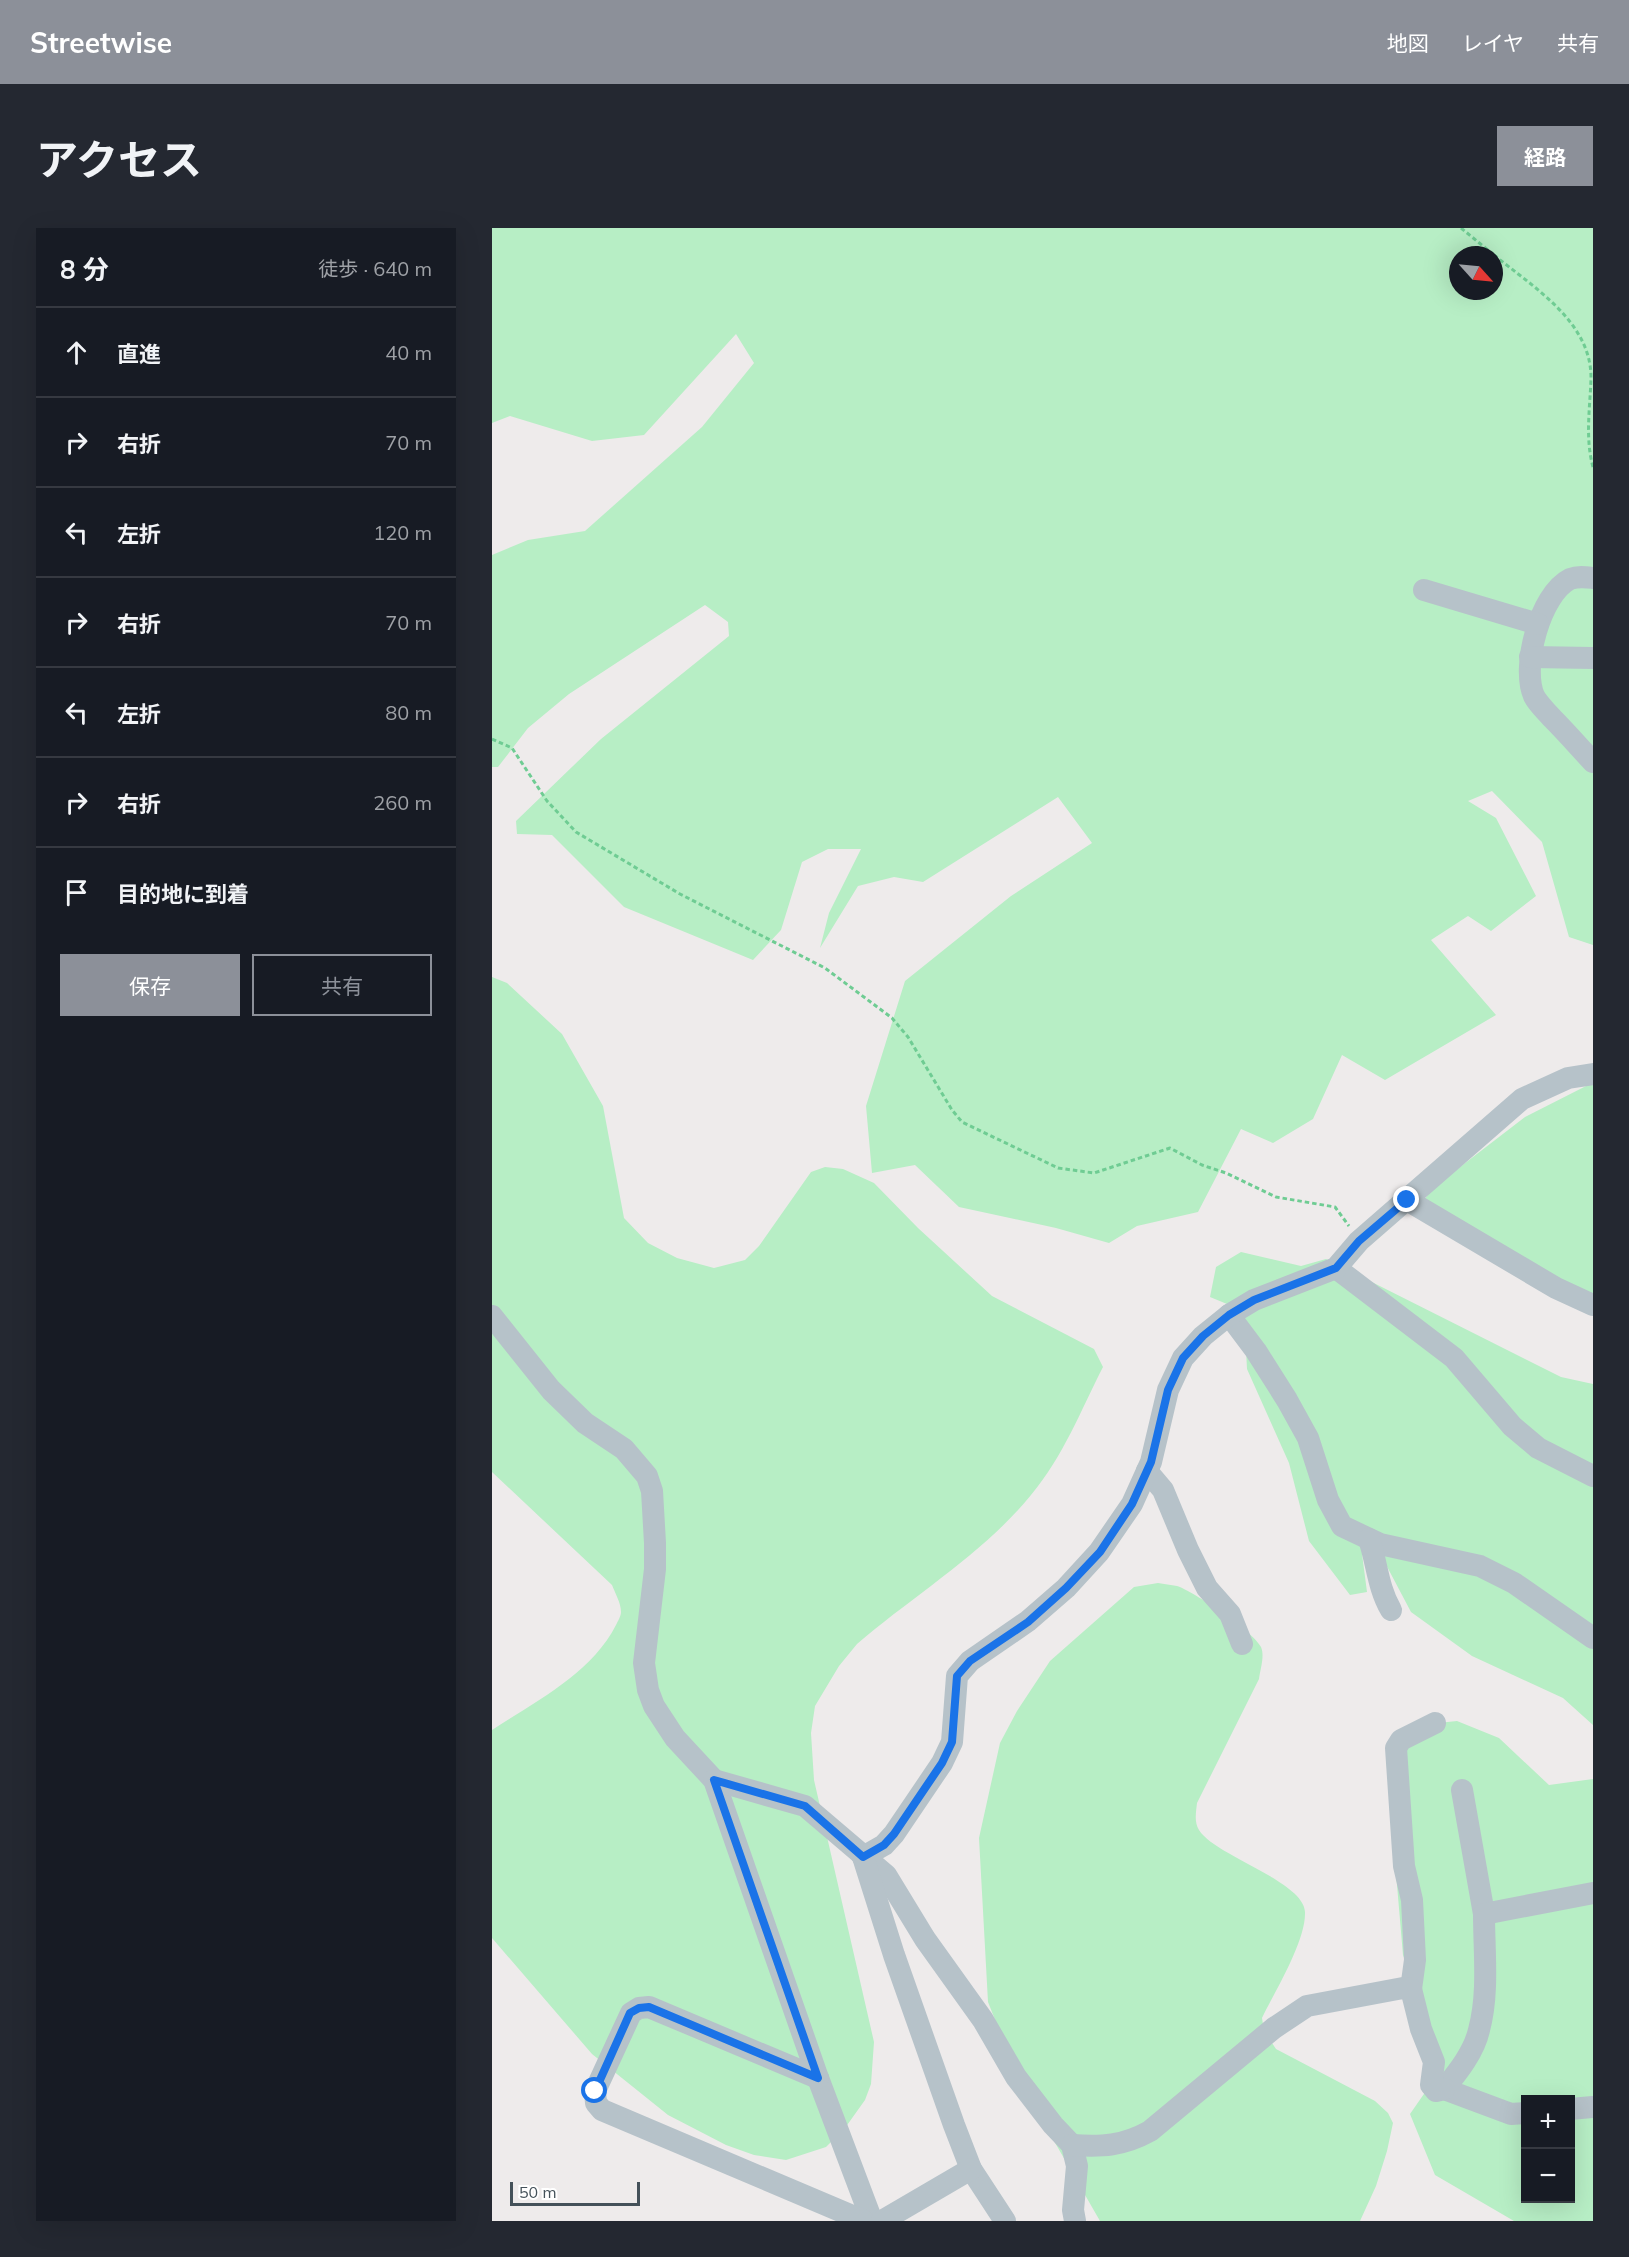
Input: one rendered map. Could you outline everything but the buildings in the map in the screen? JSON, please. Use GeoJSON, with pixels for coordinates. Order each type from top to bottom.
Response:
{"type":"FeatureCollection","features":[{"type":"Feature","properties":{"kind":"street"},"geometry":{"type":"LineString","coordinates":[[1593,578],[1581,576],[1569,580],[1551,598],[1538,624],[1530,657],[1529,680],[1535,699],[1593,762]]}},
{"type":"Feature","properties":{"kind":"street"},"geometry":{"type":"LineString","coordinates":[[1424,590],[1538,624]]}},
{"type":"Feature","properties":{"kind":"street"},"geometry":{"type":"LineString","coordinates":[[1530,657],[1593,658]]}},
{"type":"Feature","properties":{"kind":"street"},"geometry":{"type":"LineString","coordinates":[[863,1857],[884,1845],[894,1834],[942,1763],[952,1742],[957,1676],[970,1661],[1028,1622],[1066,1588],[1100,1552],[1132,1504],[1147,1471],[1168,1390],[1183,1358],[1203,1336],[1229,1315],[1254,1300],[1336,1268],[1359,1241],[1522,1100],[1568,1078],[1593,1074]]}},
{"type":"Feature","properties":{"kind":"street"},"geometry":{"type":"LineString","coordinates":[[1407,1200],[1556,1288],[1593,1305]]}},
{"type":"Feature","properties":{"kind":"street"},"geometry":{"type":"LineString","coordinates":[[1336,1268],[1454,1358],[1512,1426],[1538,1448],[1593,1476]]}},
{"type":"Feature","properties":{"kind":"street"},"geometry":{"type":"LineString","coordinates":[[1229,1315],[1263,1361],[1308,1438],[1328,1500],[1342,1526],[1380,1544],[1480,1566],[1514,1583],[1593,1638]]}},
{"type":"Feature","properties":{"kind":"street"},"geometry":{"type":"LineString","coordinates":[[492,1316],[507,1338],[551,1390],[585,1423],[624,1449],[647,1476],[653,1501],[655,1569],[644,1663],[645,1677],[654,1706],[675,1738],[714,1780],[818,2078],[872,2221]]}},
{"type":"Feature","properties":{"kind":"street"},"geometry":{"type":"LineString","coordinates":[[1147,1471],[1163,1490],[1207,1588],[1230,1614],[1242,1644]]}},
{"type":"Feature","properties":{"kind":"street"},"geometry":{"type":"LineString","coordinates":[[1369,1539],[1375,1555],[1383,1596],[1391,1610]]}},
{"type":"Feature","properties":{"kind":"street"},"geometry":{"type":"LineString","coordinates":[[1435,1723],[1401,1740],[1396,1748],[1404,1866],[1412,1900],[1415,1960],[1411,1989],[1421,2029],[1434,2062],[1431,2085],[1436,2091],[1444,2089],[1511,2114],[1521,2113]]}},
{"type":"Feature","properties":{"kind":"street"},"geometry":{"type":"LineString","coordinates":[[714,1780],[805,1806],[886,1875],[925,1939],[983,2020],[1016,2077],[1053,2125],[1072,2145],[1077,2166],[1073,2210],[1075,2221]]}},
{"type":"Feature","properties":{"kind":"street"},"geometry":{"type":"LineString","coordinates":[[1444,2089],[1462,2067],[1479,2031],[1484,1996],[1484,1914],[1462,1790]]}},
{"type":"Feature","properties":{"kind":"street"},"geometry":{"type":"LineString","coordinates":[[863,1857],[898,1967],[971,2169],[1005,2221]]}},
{"type":"Feature","properties":{"kind":"street"},"geometry":{"type":"LineString","coordinates":[[1484,1914],[1593,1893]]}},
{"type":"Feature","properties":{"kind":"street"},"geometry":{"type":"LineString","coordinates":[[1072,2145],[1103,2147],[1134,2140],[1150,2131],[1274,2028],[1307,2006],[1403,1988],[1411,1989]]}},
{"type":"Feature","properties":{"kind":"street"},"geometry":{"type":"LineString","coordinates":[[818,2078],[649,2007],[639,2008],[630,2013],[595,2091],[596,2103],[602,2110],[864,2221]]}},
{"type":"Feature","properties":{"kind":"street"},"geometry":{"type":"LineString","coordinates":[[1575,2109],[1593,2107]]}},
{"type":"Feature","properties":{"kind":"street"},"geometry":{"type":"LineString","coordinates":[[882,2221],[971,2169]]}},
{"type":"Feature","properties":{"kind":"path"},"geometry":{"type":"LineString","coordinates":[[1461,228],[1483,246]]}},
{"type":"Feature","properties":{"kind":"path"},"geometry":{"type":"LineString","coordinates":[[1503,262],[1563,312],[1585,347],[1591,375],[1588,449],[1593,467]]}},
{"type":"Feature","properties":{"kind":"path"},"geometry":{"type":"LineString","coordinates":[[492,739],[512,748],[547,801],[576,832],[680,894],[825,968],[892,1018],[908,1037],[952,1110],[962,1122],[1058,1168],[1094,1173],[1170,1148],[1202,1165],[1226,1173],[1276,1197],[1335,1207],[1359,1241]]}},
{"type":"Feature","properties":{"kind":"green space"},"geometry":{"type":"Polygon","coordinates":[[[492,228],[1593,228],[1593,945],[1569,937],[1542,842],[1492,791],[1468,801],[1496,818],[1536,896],[1491,931],[1468,916],[1431,940],[1496,1015],[1385,1080],[1342,1055],[1313,1119],[1273,1143],[1241,1129],[1198,1212],[1137,1226],[1109,1243],[1056,1228],[959,1207],[915,1165],[872,1173],[866,1106],[905,981],[1011,896],[1092,843],[1058,797],[923,882],[894,877],[858,886],[820,948],[829,913],[861,849],[828,849],[802,862],[781,930],[753,960],[624,907],[552,835],[517,834],[516,821],[601,739],[729,636],[728,622],[705,605],[569,694],[528,728],[498,767],[492,767],[492,555],[528,540],[585,531],[702,427],[754,363],[736,334],[644,435],[592,441],[510,416],[492,423],[492,228]]]}},
{"type":"Feature","properties":{"kind":"green space"},"geometry":{"type":"Polygon","coordinates":[[[492,977],[507,983],[562,1034],[603,1106],[624,1218],[648,1243],[677,1258],[714,1268],[745,1260],[759,1246],[811,1172],[825,1167],[843,1169],[874,1183],[918,1228],[992,1296],[1094,1349],[1103,1367],[1053,1465],[1031,1495],[992,1536],[970,1555],[857,1644],[839,1666],[815,1706],[811,1733],[814,1780],[874,2042],[871,2084],[865,2100],[845,2128],[826,2147],[786,2160],[754,2155],[726,2145],[668,2115],[592,2054],[492,1938],[492,1730],[544,1697],[577,1672],[605,1642],[621,1612],[612,1585],[492,1472],[492,977]]]}},
{"type":"Feature","properties":{"kind":"green space"},"geometry":{"type":"Polygon","coordinates":[[[1593,1084],[1593,1312],[1417,1209],[1434,1187],[1525,1117],[1593,1084]]]}},
{"type":"Feature","properties":{"kind":"green space"},"geometry":{"type":"Polygon","coordinates":[[[1241,1252],[1301,1266],[1326,1259],[1561,1377],[1593,1384],[1593,1725],[1563,1698],[1472,1656],[1411,1612],[1383,1559],[1362,1554],[1367,1592],[1350,1595],[1309,1541],[1289,1463],[1247,1369],[1244,1311],[1210,1297],[1216,1267],[1241,1252]]]}},
{"type":"Feature","properties":{"kind":"green space"},"geometry":{"type":"Polygon","coordinates":[[[1158,1583],[1185,1589],[1236,1622],[1261,1647],[1259,1679],[1197,1803],[1196,1824],[1208,1840],[1290,1890],[1301,1901],[1305,1912],[1301,1937],[1262,2018],[1264,2031],[1276,2049],[1375,2101],[1388,2113],[1393,2123],[1376,2186],[1360,2221],[1100,2221],[1019,2080],[988,2002],[979,1838],[1000,1743],[1017,1711],[1050,1661],[1134,1587],[1158,1583]]]}},
{"type":"Feature","properties":{"kind":"green space"},"geometry":{"type":"Polygon","coordinates":[[[1457,1721],[1499,1738],[1549,1785],[1593,1779],[1593,2221],[1514,2221],[1435,2175],[1410,2114],[1442,2068],[1403,1955],[1386,1756],[1419,1725],[1457,1721]]]}},
{"type":"Feature","properties":{"kind":"route"},"geometry":{"type":"LineString","coordinates":[[595,2091],[630,2013],[639,2008],[649,2007],[818,2078],[714,1780],[805,1806],[863,1857],[884,1845],[894,1834],[942,1763],[952,1742],[957,1676],[970,1661],[1028,1622],[1066,1588],[1100,1552],[1132,1504],[1151,1462],[1168,1390],[1183,1358],[1203,1336],[1229,1315],[1254,1300],[1336,1268],[1359,1241],[1407,1200]]}}]}
